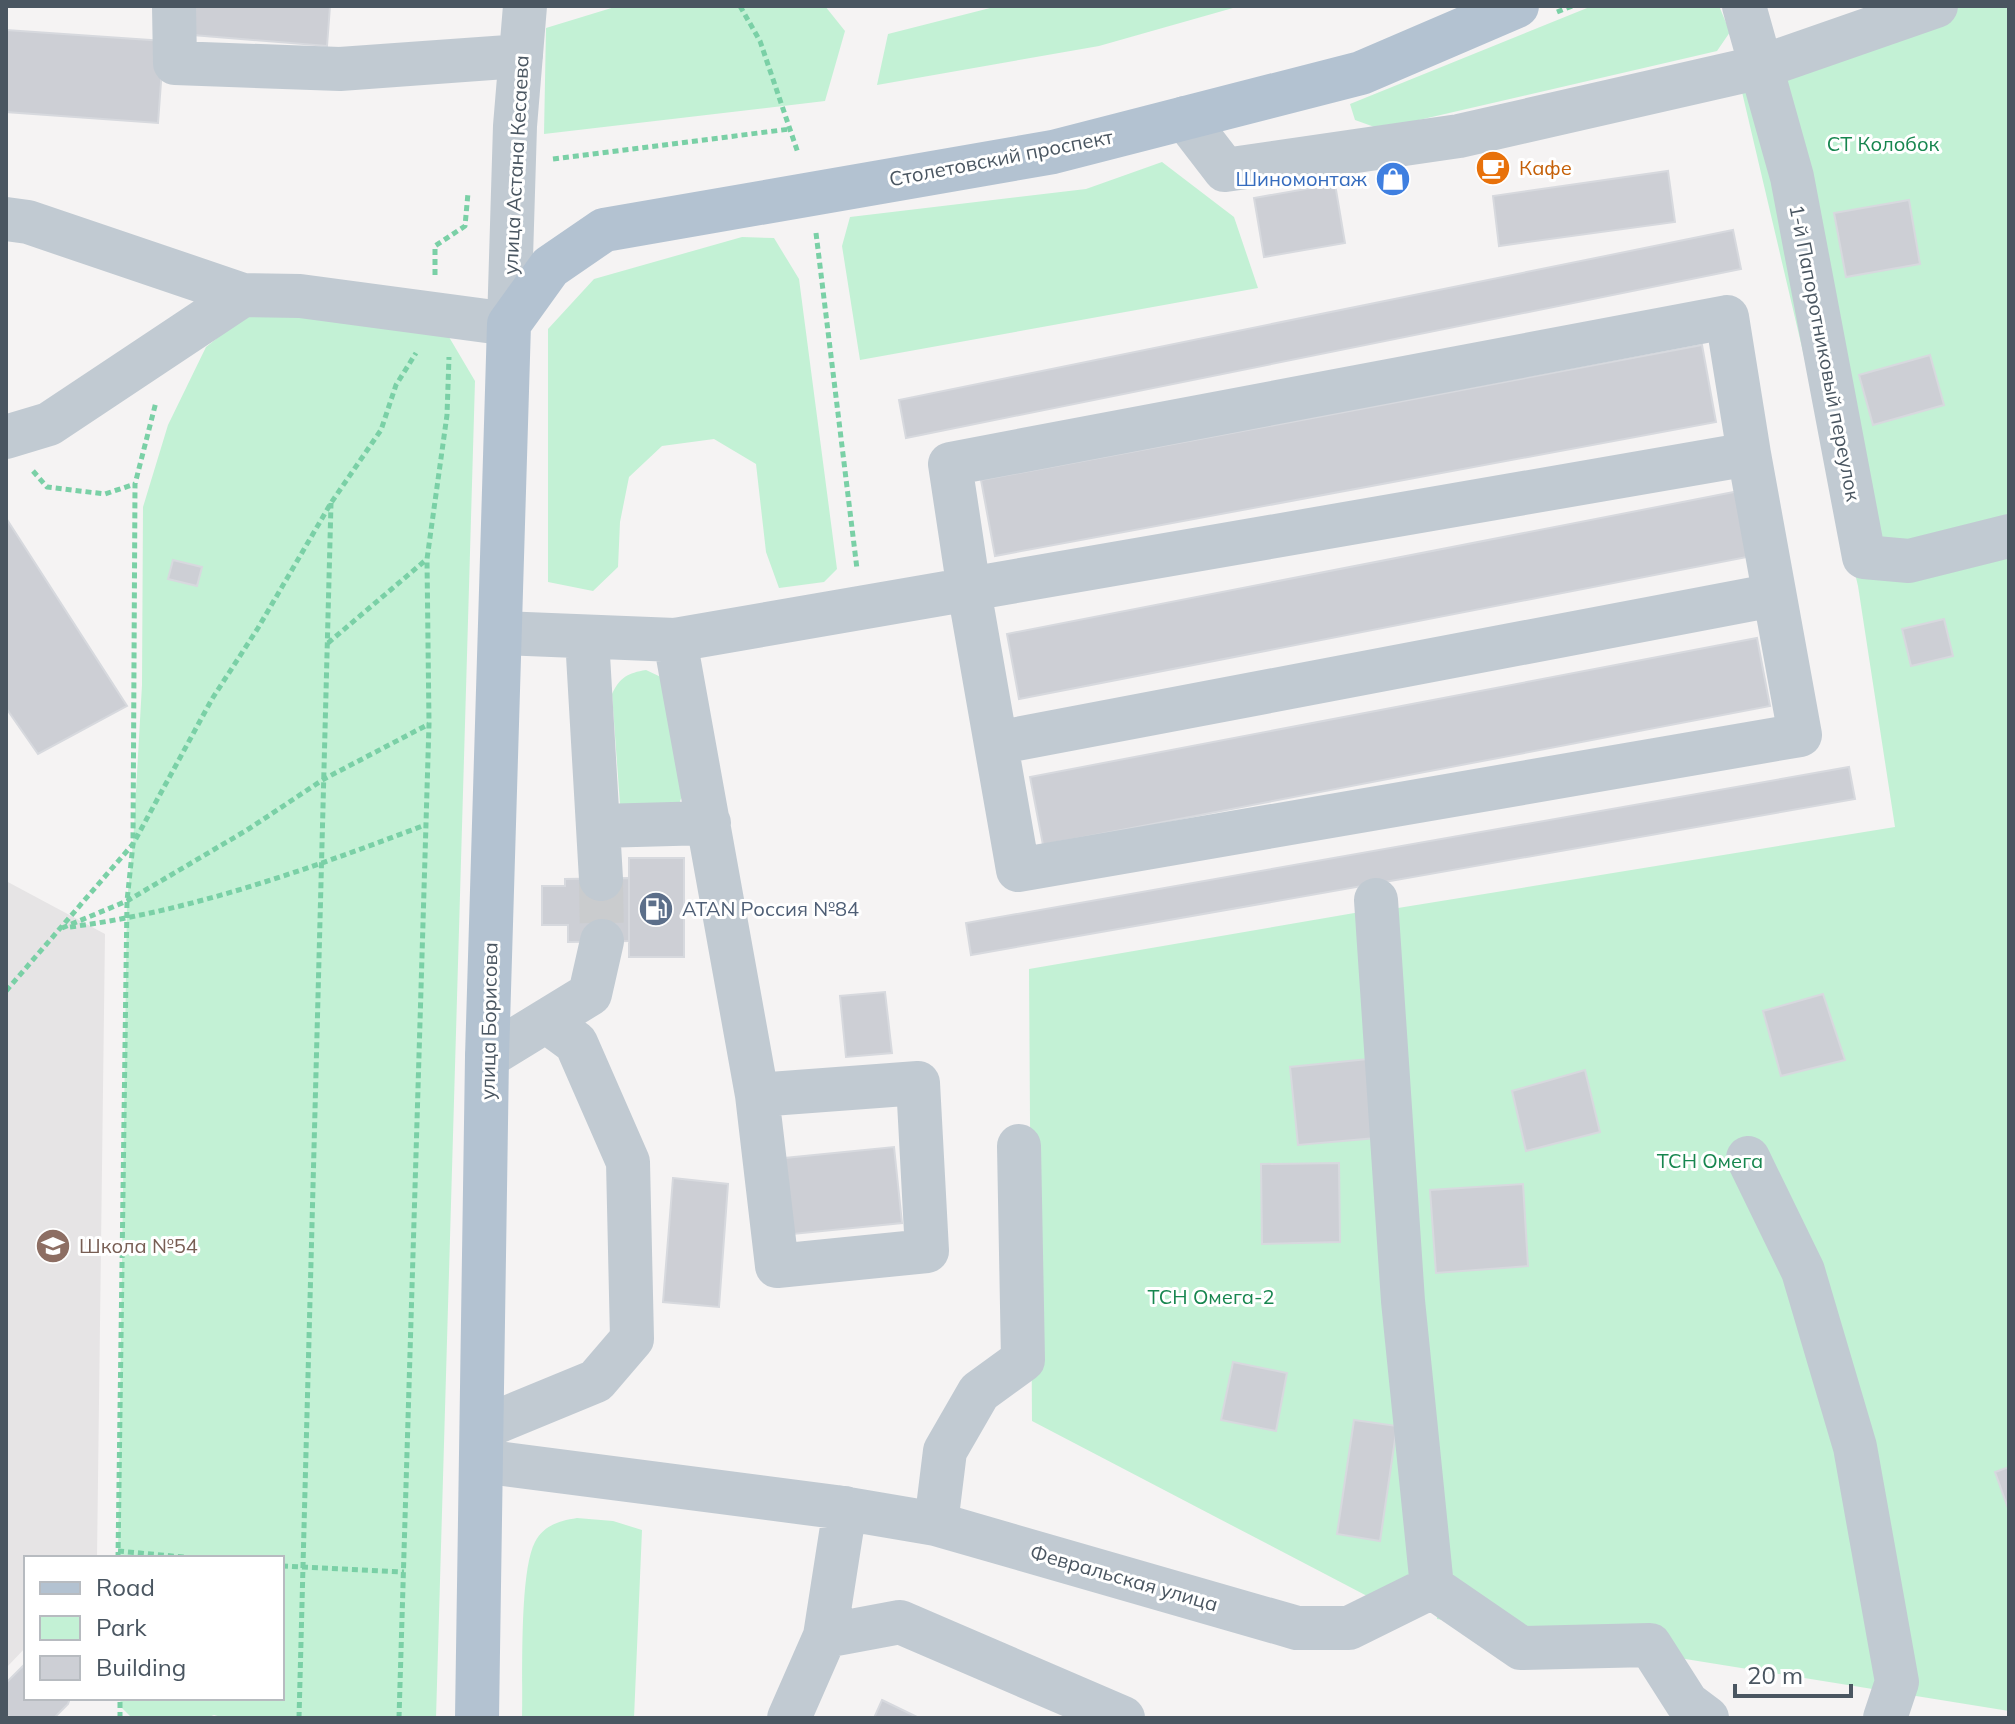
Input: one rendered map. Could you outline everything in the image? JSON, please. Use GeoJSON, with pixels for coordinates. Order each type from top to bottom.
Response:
{"type":"FeatureCollection","features":[{"type":"Feature","properties":{"kind":"main road","name":"Столетовский проспект"},"geometry":{"type":"LineString","coordinates":[[509,324],[550,267],[604,230],[1053,152],[1361,73],[1517,6]]}},
{"type":"Feature","properties":{"kind":"main road","name":"улица Борисова"},"geometry":{"type":"LineString","coordinates":[[477,1718],[487,1057],[509,324]]}},
{"type":"Feature","properties":{"kind":"street"},"geometry":{"type":"LineString","coordinates":[[174,6],[175,63],[340,69],[521,56]]}},
{"type":"Feature","properties":{"kind":"street","name":"улица Астана Кесаева"},"geometry":{"type":"LineString","coordinates":[[509,324],[514,164],[525,6]]}},
{"type":"Feature","properties":{"kind":"street","name":"1-й Папоротниковый переулок"},"geometry":{"type":"LineString","coordinates":[[1744,6],[1792,177],[1864,557],[1909,561],[2009,536]]}},
{"type":"Feature","properties":{"kind":"street"},"geometry":{"type":"LineString","coordinates":[[1185,118],[1225,170],[1459,136],[1761,67],[1936,6]]}},
{"type":"Feature","properties":{"kind":"street"},"geometry":{"type":"LineString","coordinates":[[6,219],[28,222],[243,295],[300,296],[435,338],[509,324]]}},
{"type":"Feature","properties":{"kind":"street"},"geometry":{"type":"LineString","coordinates":[[16,450],[49,424],[243,295]]}},
{"type":"Feature","properties":{"kind":"street"},"geometry":{"type":"LineString","coordinates":[[1727,317],[1749,454],[1800,735],[1018,870],[950,464],[1727,317]]}},
{"type":"Feature","properties":{"kind":"street"},"geometry":{"type":"LineString","coordinates":[[500,633],[675,640],[1749,454]]}},
{"type":"Feature","properties":{"kind":"street"},"geometry":{"type":"LineString","coordinates":[[996,743],[1774,595]]}},
{"type":"Feature","properties":{"kind":"street"},"geometry":{"type":"LineString","coordinates":[[587,638],[601,879]]}},
{"type":"Feature","properties":{"kind":"street"},"geometry":{"type":"LineString","coordinates":[[675,640],[757,1095],[777,1266],[927,1251],[918,1083],[757,1095]]}},
{"type":"Feature","properties":{"kind":"street"},"geometry":{"type":"LineString","coordinates":[[599,826],[709,823]]}},
{"type":"Feature","properties":{"kind":"street"},"geometry":{"type":"LineString","coordinates":[[1376,900],[1403,1301],[1432,1587],[1521,1648],[1650,1645],[1687,1703],[1707,1718]]}},
{"type":"Feature","properties":{"kind":"street"},"geometry":{"type":"LineString","coordinates":[[487,1057],[590,994],[602,941]]}},
{"type":"Feature","properties":{"kind":"street"},"geometry":{"type":"LineString","coordinates":[[482,1444],[596,1381],[632,1339],[628,1162],[576,1043],[546,1021]]}},
{"type":"Feature","properties":{"kind":"street"},"geometry":{"type":"LineString","coordinates":[[936,1524],[945,1451],[979,1392],[1023,1360],[1019,1146]]}},
{"type":"Feature","properties":{"kind":"street"},"geometry":{"type":"LineString","coordinates":[[1748,1158],[1803,1271],[1855,1447],[1897,1682],[1885,1718]]}},
{"type":"Feature","properties":{"kind":"street","name":"Февральская улица"},"geometry":{"type":"LineString","coordinates":[[482,1444],[936,1524],[1297,1628],[1349,1628],[1432,1587]]}},
{"type":"Feature","properties":{"kind":"street"},"geometry":{"type":"LineString","coordinates":[[789,1718],[825,1636],[845,1508]]}},
{"type":"Feature","properties":{"kind":"street"},"geometry":{"type":"LineString","coordinates":[[825,1636],[900,1622],[1123,1718]]}},
{"type":"Feature","properties":{"kind":"path"},"geometry":{"type":"LineString","coordinates":[[740,6],[760,41],[812,194],[862,608]]}},
{"type":"Feature","properties":{"kind":"path"},"geometry":{"type":"LineString","coordinates":[[399,1718],[429,724],[427,559],[447,415],[435,338],[435,246],[465,226],[471,165],[514,164],[790,129]]}},
{"type":"Feature","properties":{"kind":"path"},"geometry":{"type":"LineString","coordinates":[[6,991],[133,844],[212,699],[258,628],[331,503],[381,430],[396,385],[435,338]]}},
{"type":"Feature","properties":{"kind":"path"},"geometry":{"type":"LineString","coordinates":[[143,1556],[118,1555],[127,901],[133,844],[135,484],[171,343]]}},
{"type":"Feature","properties":{"kind":"path"},"geometry":{"type":"LineString","coordinates":[[16,450],[47,487],[105,494],[135,484]]}},
{"type":"Feature","properties":{"kind":"path"},"geometry":{"type":"LineString","coordinates":[[299,1718],[331,503]]}},
{"type":"Feature","properties":{"kind":"path"},"geometry":{"type":"LineString","coordinates":[[327,644],[427,559]]}},
{"type":"Feature","properties":{"kind":"path"},"geometry":{"type":"LineString","coordinates":[[61,928],[127,901],[247,830],[324,779],[429,724]]}},
{"type":"Feature","properties":{"kind":"path"},"geometry":{"type":"LineString","coordinates":[[61,928],[127,919],[241,891],[425,825]]}},
{"type":"Feature","properties":{"kind":"path"},"geometry":{"type":"LineString","coordinates":[[284,1566],[404,1572]]}},
{"type":"Feature","properties":{"kind":"shaded area","name":"Школа №54"},"geometry":{"type":"Polygon","coordinates":[[[6,881],[105,934],[97,1556],[24,1556],[24,1649],[6,1668],[6,881]]]}},
{"type":"Feature","properties":{"kind":"green space"},"geometry":{"type":"Polygon","coordinates":[[[618,6],[825,6],[845,31],[825,101],[544,134],[546,28],[618,6]]]}},
{"type":"Feature","properties":{"kind":"green space"},"geometry":{"type":"Polygon","coordinates":[[[998,6],[1240,6],[1099,46],[877,85],[888,34],[998,6]]]}},
{"type":"Feature","properties":{"kind":"green space"},"geometry":{"type":"Polygon","coordinates":[[[1592,6],[1719,6],[1730,32],[1717,51],[1380,129],[1355,120],[1350,104],[1592,6]]]}},
{"type":"Feature","properties":{"kind":"green space","name":"ТСН Омега"},"geometry":{"type":"Polygon","coordinates":[[[1898,6],[2009,6],[2009,1711],[1437,1619],[1398,908],[1895,827],[1858,586],[1734,58],[1898,6]]]}},
{"type":"Feature","properties":{"kind":"green space"},"geometry":{"type":"Polygon","coordinates":[[[1162,162],[1234,217],[1258,288],[860,360],[842,246],[850,217],[1086,189],[1162,162]]]}},
{"type":"Feature","properties":{"kind":"green space"},"geometry":{"type":"Polygon","coordinates":[[[742,237],[774,238],[799,279],[837,569],[824,582],[779,588],[766,552],[756,464],[714,439],[662,446],[629,477],[620,522],[618,567],[593,591],[548,582],[548,329],[594,279],[742,237]]]}},
{"type":"Feature","properties":{"kind":"green space"},"geometry":{"type":"Polygon","coordinates":[[[269,297],[449,337],[475,381],[436,1718],[225,1718],[214,1715],[206,1718],[132,1718],[121,1707],[120,1700],[284,1700],[284,1556],[118,1556],[127,901],[142,685],[143,507],[168,425],[206,347],[269,297]]]}},
{"type":"Feature","properties":{"kind":"green space"},"geometry":{"type":"Polygon","coordinates":[[[646,670],[663,678],[683,793],[678,807],[620,804],[612,694],[625,677],[646,670]]]}},
{"type":"Feature","properties":{"kind":"green space","name":"ТСН Омега-2"},"geometry":{"type":"Polygon","coordinates":[[[1366,911],[1413,1620],[1032,1421],[1029,969],[1366,911]]]}},
{"type":"Feature","properties":{"kind":"green space"},"geometry":{"type":"Polygon","coordinates":[[[577,1518],[613,1521],[642,1530],[634,1718],[522,1718],[524,1601],[530,1557],[535,1542],[547,1528],[577,1518]]]}},
{"type":"Feature","properties":{"kind":"building"},"geometry":{"type":"Polygon","coordinates":[[[195,6],[330,6],[327,46],[193,35],[195,6]]]}},
{"type":"Feature","properties":{"kind":"building"},"geometry":{"type":"Polygon","coordinates":[[[6,30],[164,41],[158,123],[6,112],[6,30]]]}},
{"type":"Feature","properties":{"kind":"building"},"geometry":{"type":"Polygon","coordinates":[[[1668,171],[1675,222],[1499,246],[1493,196],[1668,171]]]}},
{"type":"Feature","properties":{"kind":"building"},"geometry":{"type":"Polygon","coordinates":[[[1335,184],[1345,243],[1264,257],[1254,198],[1335,184]]]}},
{"type":"Feature","properties":{"kind":"building"},"geometry":{"type":"Polygon","coordinates":[[[1909,200],[1920,264],[1846,277],[1834,213],[1909,200]]]}},
{"type":"Feature","properties":{"kind":"building"},"geometry":{"type":"Polygon","coordinates":[[[1733,230],[1741,269],[906,438],[899,400],[1733,230]]]}},
{"type":"Feature","properties":{"kind":"building"},"geometry":{"type":"Polygon","coordinates":[[[1702,345],[1716,422],[995,556],[981,480],[1702,345]]]}},
{"type":"Feature","properties":{"kind":"building"},"geometry":{"type":"Polygon","coordinates":[[[1930,355],[1944,405],[1873,425],[1859,375],[1930,355]]]}},
{"type":"Feature","properties":{"kind":"building"},"geometry":{"type":"Polygon","coordinates":[[[1739,491],[1752,556],[1019,699],[1007,634],[1739,491]]]}},
{"type":"Feature","properties":{"kind":"building"},"geometry":{"type":"Polygon","coordinates":[[[6,518],[127,706],[38,754],[6,708],[6,518]]]}},
{"type":"Feature","properties":{"kind":"building"},"geometry":{"type":"Polygon","coordinates":[[[173,560],[202,567],[197,586],[168,579],[173,560]]]}},
{"type":"Feature","properties":{"kind":"building"},"geometry":{"type":"Polygon","coordinates":[[[1944,619],[1953,656],[1911,666],[1902,629],[1944,619]]]}},
{"type":"Feature","properties":{"kind":"building"},"geometry":{"type":"Polygon","coordinates":[[[1757,638],[1770,706],[1043,845],[1030,777],[1757,638]]]}},
{"type":"Feature","properties":{"kind":"building"},"geometry":{"type":"Polygon","coordinates":[[[1849,767],[1855,799],[971,955],[966,923],[1849,767]]]}},
{"type":"Feature","properties":{"kind":"building","name":"ATAN Россия №84"},"geometry":{"type":"Polygon","coordinates":[[[629,858],[684,858],[684,957],[629,957],[629,858]]]}},
{"type":"Feature","properties":{"kind":"building"},"geometry":{"type":"Polygon","coordinates":[[[629,878],[629,941],[568,942],[568,925],[542,925],[542,886],[565,886],[565,879],[629,878]]]}},
{"type":"Feature","properties":{"kind":"building"},"geometry":{"type":"Polygon","coordinates":[[[885,992],[892,1053],[846,1057],[840,996],[885,992]]]}},
{"type":"Feature","properties":{"kind":"building"},"geometry":{"type":"Polygon","coordinates":[[[1823,994],[1845,1060],[1781,1076],[1763,1011],[1823,994]]]}},
{"type":"Feature","properties":{"kind":"building"},"geometry":{"type":"Polygon","coordinates":[[[1368,1059],[1376,1138],[1298,1145],[1290,1067],[1368,1059]]]}},
{"type":"Feature","properties":{"kind":"building"},"geometry":{"type":"Polygon","coordinates":[[[1585,1070],[1600,1132],[1526,1151],[1512,1091],[1585,1070]]]}},
{"type":"Feature","properties":{"kind":"building"},"geometry":{"type":"Polygon","coordinates":[[[894,1147],[902,1223],[793,1234],[785,1158],[894,1147]]]}},
{"type":"Feature","properties":{"kind":"building"},"geometry":{"type":"Polygon","coordinates":[[[1339,1163],[1340,1242],[1262,1244],[1261,1164],[1339,1163]]]}},
{"type":"Feature","properties":{"kind":"building"},"geometry":{"type":"Polygon","coordinates":[[[673,1178],[728,1184],[719,1307],[663,1302],[673,1178]]]}},
{"type":"Feature","properties":{"kind":"building"},"geometry":{"type":"Polygon","coordinates":[[[1523,1184],[1528,1266],[1436,1273],[1430,1190],[1523,1184]]]}},
{"type":"Feature","properties":{"kind":"building"},"geometry":{"type":"Polygon","coordinates":[[[1233,1362],[1287,1373],[1276,1431],[1221,1420],[1233,1362]]]}},
{"type":"Feature","properties":{"kind":"building"},"geometry":{"type":"Polygon","coordinates":[[[1354,1420],[1397,1426],[1380,1541],[1337,1534],[1354,1420]]]}},
{"type":"Feature","properties":{"kind":"building"},"geometry":{"type":"Polygon","coordinates":[[[2009,1467],[2009,1511],[1995,1472],[2009,1467]]]}},
{"type":"Feature","properties":{"kind":"building"},"geometry":{"type":"Polygon","coordinates":[[[24,1665],[24,1700],[69,1700],[54,1718],[12,1718],[7,1715],[6,1683],[24,1665]]]}},
{"type":"Feature","properties":{"kind":"building"},"geometry":{"type":"Polygon","coordinates":[[[882,1700],[919,1718],[874,1718],[882,1700]]]}},
{"type":"Feature","properties":{"kind":"tunnel"},"geometry":{"type":"LineString","coordinates":[[601,879],[602,941]]}},
{"type":"Feature","properties":{"kind":"place","name":"Кафе"},"geometry":{"type":"Point","coordinates":[1493,168]}},
{"type":"Feature","properties":{"kind":"place","name":"Шиномонтаж"},"geometry":{"type":"Point","coordinates":[1393,179]}},
{"type":"Feature","properties":{"kind":"place","name":"ATAN Россия №84"},"geometry":{"type":"Point","coordinates":[656,909]}},
{"type":"Feature","properties":{"kind":"place","name":"Школа №54"},"geometry":{"type":"Point","coordinates":[53,1246]}},
{"type":"Feature","properties":{"kind":"park label","name":"СТ Колобок"},"geometry":{"type":"Point","coordinates":[1883,144]}}]}
